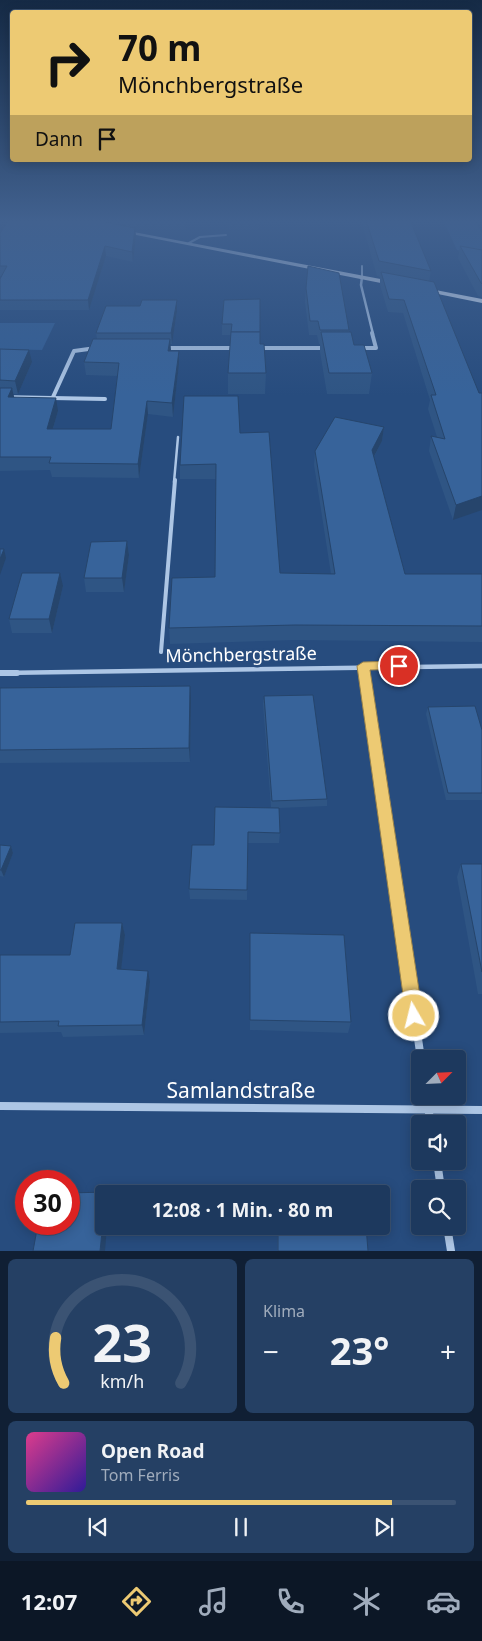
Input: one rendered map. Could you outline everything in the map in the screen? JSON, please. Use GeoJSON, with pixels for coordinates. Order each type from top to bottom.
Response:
{"type":"FeatureCollection","features":[{"type":"Feature","properties":{"kind":"main road"},"geometry":{"type":"LineString","coordinates":[[369,278],[400,285]]}},
{"type":"Feature","properties":{"kind":"main road"},"geometry":{"type":"LineString","coordinates":[[420,289],[482,301]]}},
{"type":"Feature","properties":{"kind":"street"},"geometry":{"type":"LineString","coordinates":[[357,348],[376,348],[361,285],[362,278]]}},
{"type":"Feature","properties":{"kind":"street"},"geometry":{"type":"LineString","coordinates":[[54,397],[74,351],[101,348]]}},
{"type":"Feature","properties":{"kind":"street"},"geometry":{"type":"LineString","coordinates":[[156,348],[245,348]]}},
{"type":"Feature","properties":{"kind":"street"},"geometry":{"type":"LineString","coordinates":[[254,348],[329,348]]}},
{"type":"Feature","properties":{"kind":"street"},"geometry":{"type":"LineString","coordinates":[[0,397],[104,399]]}},
{"type":"Feature","properties":{"kind":"street"},"geometry":{"type":"LineString","coordinates":[[363,666],[420,1050]]}},
{"type":"Feature","properties":{"kind":"street","name":"Mönchbergstraße"},"geometry":{"type":"LineString","coordinates":[[0,673],[363,666],[482,666]]}},
{"type":"Feature","properties":{"kind":"street"},"geometry":{"type":"LineString","coordinates":[[427,1105],[429,1115]]}},
{"type":"Feature","properties":{"kind":"street","name":"Samlandstraße"},"geometry":{"type":"LineString","coordinates":[[0,1106],[482,1110]]}},
{"type":"Feature","properties":{"kind":"street"},"geometry":{"type":"LineString","coordinates":[[448,1235],[451,1251]]}},
{"type":"Feature","properties":{"kind":"lane","name":"Mönchbergstraße"},"geometry":{"type":"LineString","coordinates":[[161,652],[178,437]]}},
{"type":"Feature","properties":{"kind":"shaded area"},"geometry":{"type":"Polygon","coordinates":[[[0,323],[55,323],[42,350],[0,349],[0,323]]]}},
{"type":"Feature","properties":{"kind":"building"},"geometry":{"type":"Polygon","coordinates":[[[95,278],[88,300],[0,300],[0,279],[95,278]]]}},
{"type":"Feature","properties":{"kind":"building"},"geometry":{"type":"Polygon","coordinates":[[[307,278],[340,278],[349,330],[320,330],[318,321],[310,321],[306,288],[307,278]]]}},
{"type":"Feature","properties":{"kind":"building"},"geometry":{"type":"Polygon","coordinates":[[[383,278],[415,278],[434,282],[479,393],[482,393],[482,496],[456,505],[431,436],[445,439],[431,395],[436,395],[404,300],[389,299],[383,278]]]}},
{"type":"Feature","properties":{"kind":"building"},"geometry":{"type":"Polygon","coordinates":[[[260,299],[260,332],[231,332],[232,324],[222,324],[224,300],[260,299]]]}},
{"type":"Feature","properties":{"kind":"building"},"geometry":{"type":"Polygon","coordinates":[[[142,300],[177,300],[171,333],[96,333],[106,306],[140,306],[142,300]]]}},
{"type":"Feature","properties":{"kind":"building"},"geometry":{"type":"Polygon","coordinates":[[[231,332],[260,332],[260,344],[264,344],[266,373],[228,373],[231,332]]]}},
{"type":"Feature","properties":{"kind":"building"},"geometry":{"type":"Polygon","coordinates":[[[321,332],[351,332],[354,345],[364,345],[372,373],[329,373],[321,332]]]}},
{"type":"Feature","properties":{"kind":"building"},"geometry":{"type":"Polygon","coordinates":[[[93,339],[170,339],[168,351],[179,351],[172,403],[147,401],[138,464],[49,463],[51,457],[0,457],[0,388],[12,388],[8,397],[56,398],[47,429],[111,429],[119,363],[84,362],[93,339]]]}},
{"type":"Feature","properties":{"kind":"building"},"geometry":{"type":"Polygon","coordinates":[[[0,349],[29,350],[15,381],[0,380],[0,349]]]}},
{"type":"Feature","properties":{"kind":"building"},"geometry":{"type":"Polygon","coordinates":[[[184,396],[238,396],[240,433],[269,432],[280,573],[335,574],[315,451],[335,417],[384,427],[372,450],[405,574],[482,574],[482,626],[295,625],[169,628],[172,578],[215,577],[216,464],[180,465],[184,396]]]}},
{"type":"Feature","properties":{"kind":"building"},"geometry":{"type":"Polygon","coordinates":[[[127,541],[122,578],[84,578],[91,542],[127,541]]]}},
{"type":"Feature","properties":{"kind":"building"},"geometry":{"type":"Polygon","coordinates":[[[0,549],[4,549],[0,559],[0,549]]]}},
{"type":"Feature","properties":{"kind":"building"},"geometry":{"type":"Polygon","coordinates":[[[22,573],[60,573],[49,619],[9,619],[22,573]]]}},
{"type":"Feature","properties":{"kind":"building"},"geometry":{"type":"Polygon","coordinates":[[[190,686],[189,748],[0,750],[0,688],[190,686]]]}},
{"type":"Feature","properties":{"kind":"building"},"geometry":{"type":"Polygon","coordinates":[[[313,695],[327,799],[272,801],[264,696],[313,695]]]}},
{"type":"Feature","properties":{"kind":"building"},"geometry":{"type":"Polygon","coordinates":[[[475,706],[482,730],[482,793],[448,793],[428,707],[475,706]]]}},
{"type":"Feature","properties":{"kind":"building"},"geometry":{"type":"Polygon","coordinates":[[[215,807],[279,808],[280,833],[248,832],[247,890],[189,889],[192,845],[214,845],[215,807]]]}},
{"type":"Feature","properties":{"kind":"building"},"geometry":{"type":"Polygon","coordinates":[[[0,845],[11,846],[1,870],[0,870],[0,845]]]}},
{"type":"Feature","properties":{"kind":"building"},"geometry":{"type":"Polygon","coordinates":[[[461,864],[482,864],[482,972],[461,864]]]}},
{"type":"Feature","properties":{"kind":"building"},"geometry":{"type":"Polygon","coordinates":[[[75,923],[122,923],[117,969],[148,971],[142,1025],[58,1026],[59,1021],[0,1022],[0,955],[70,955],[75,923]]]}},
{"type":"Feature","properties":{"kind":"building"},"geometry":{"type":"Polygon","coordinates":[[[250,933],[344,935],[351,1022],[250,1020],[250,933]]]}},
{"type":"Feature","properties":{"kind":"building"},"geometry":{"type":"Polygon","coordinates":[[[95,1192],[95,1235],[102,1235],[100,1251],[33,1251],[36,1235],[80,1235],[80,1193],[95,1192]]]}},
{"type":"Feature","properties":{"kind":"building"},"geometry":{"type":"Polygon","coordinates":[[[278,1235],[367,1235],[368,1251],[278,1251],[278,1235]]]}},
{"type":"Feature","properties":{"kind":"route"},"geometry":{"type":"LineString","coordinates":[[399,666],[363,666],[414,1016]]}}]}
